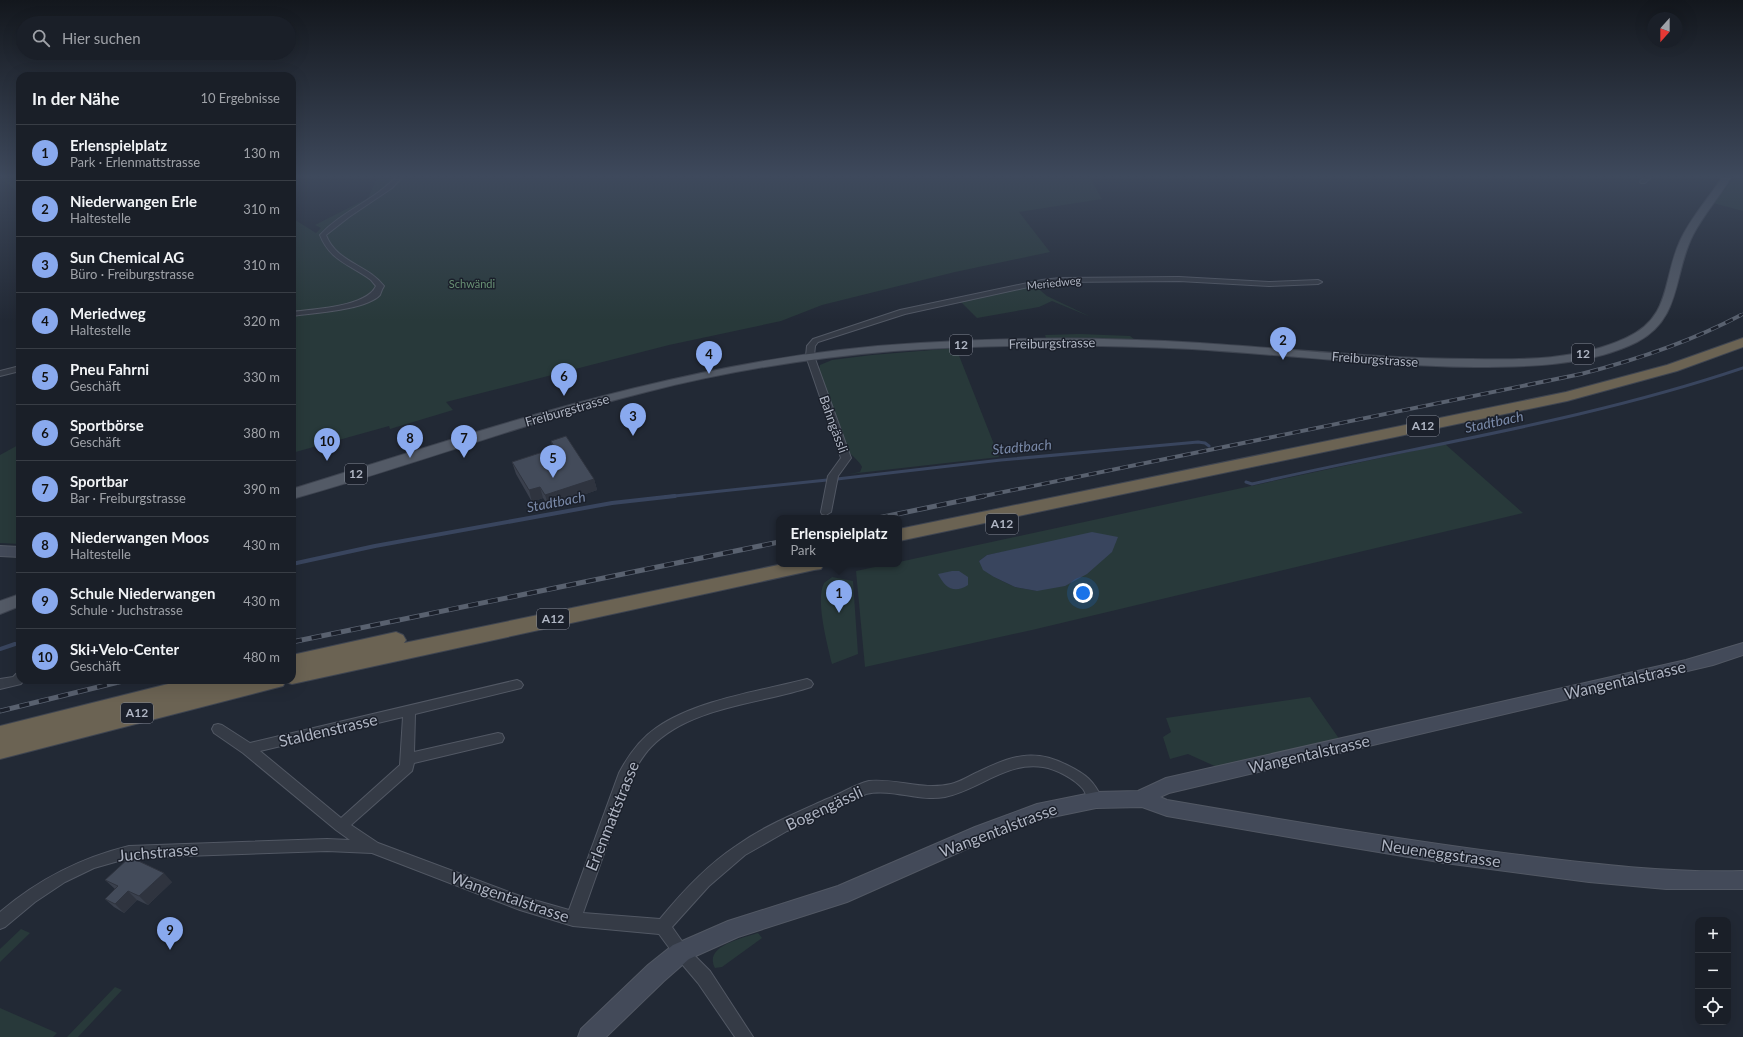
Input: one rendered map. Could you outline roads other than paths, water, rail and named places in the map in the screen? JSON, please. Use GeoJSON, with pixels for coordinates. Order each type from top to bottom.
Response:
{"type":"FeatureCollection","features":[{"type":"Feature","properties":{"kind":"highway","name":"A12"},"geometry":{"type":"LineString","coordinates":[[902,534],[1567,396],[1672,368],[1743,342]]}},
{"type":"Feature","properties":{"kind":"highway","name":"A12"},"geometry":{"type":"LineString","coordinates":[[902,545],[1578,403],[1668,380],[1743,353]]}},
{"type":"Feature","properties":{"kind":"highway","name":"A12"},"geometry":{"type":"LineString","coordinates":[[296,662],[472,623],[776,561]]}},
{"type":"Feature","properties":{"kind":"highway","name":"A12"},"geometry":{"type":"LineString","coordinates":[[296,675],[465,637],[800,567]]}},
{"type":"Feature","properties":{"kind":"highway","name":"A12"},"geometry":{"type":"LineString","coordinates":[[0,735],[202,684]]}},
{"type":"Feature","properties":{"kind":"highway","name":"A12"},"geometry":{"type":"LineString","coordinates":[[0,749],[258,684]]}},
{"type":"Feature","properties":{"kind":"main road","name":"Freiburgstrasse"},"geometry":{"type":"LineString","coordinates":[[296,493],[626,393],[722,371],[810,356],[924,346],[1073,342],[1195,346],[1448,363],[1513,363],[1550,360],[1584,354],[1627,342],[1645,332],[1659,320],[1668,304],[1674,269],[1683,244],[1694,224]]}},
{"type":"Feature","properties":{"kind":"main road"},"geometry":{"type":"LineString","coordinates":[[0,608],[16,603]]}},
{"type":"Feature","properties":{"kind":"street"},"geometry":{"type":"LineString","coordinates":[[296,313],[359,303],[371,298],[379,291],[380,286],[372,278],[333,254],[325,243],[323,235],[336,224]]}},
{"type":"Feature","properties":{"kind":"street","name":"Meriedweg"},"geometry":{"type":"LineString","coordinates":[[810,356],[813,342],[829,335],[903,312],[1042,282],[1060,280],[1150,278],[1261,284],[1318,282]]}},
{"type":"Feature","properties":{"kind":"street","name":"Bahngässli"},"geometry":{"type":"LineString","coordinates":[[810,356],[846,458],[833,476],[826,512]]}},
{"type":"Feature","properties":{"kind":"street"},"geometry":{"type":"LineString","coordinates":[[0,374],[16,369]]}},
{"type":"Feature","properties":{"kind":"street"},"geometry":{"type":"LineString","coordinates":[[0,551],[16,552]]}},
{"type":"Feature","properties":{"kind":"street","name":"Wangentalstrasse"},"geometry":{"type":"LineString","coordinates":[[589,1037],[656,973],[681,952],[735,928],[840,895],[982,833],[1037,812],[1096,800],[1142,799],[1146,795],[1166,786],[1664,671],[1713,659],[1743,649]]}},
{"type":"Feature","properties":{"kind":"street"},"geometry":{"type":"LineString","coordinates":[[0,684],[16,681]]}},
{"type":"Feature","properties":{"kind":"street","name":"Erlenmattstrasse"},"geometry":{"type":"LineString","coordinates":[[573,919],[626,773],[632,761],[650,739],[676,722],[695,713],[807,684]]}},
{"type":"Feature","properties":{"kind":"street","name":"Staldenstrasse"},"geometry":{"type":"LineString","coordinates":[[248,749],[517,685]]}},
{"type":"Feature","properties":{"kind":"street"},"geometry":{"type":"LineString","coordinates":[[341,826],[407,767],[409,711]]}},
{"type":"Feature","properties":{"kind":"street","name":"Wangentalstrasse"},"geometry":{"type":"LineString","coordinates":[[218,729],[248,749],[341,826],[373,847],[520,903],[573,919],[663,927]]}},
{"type":"Feature","properties":{"kind":"street"},"geometry":{"type":"LineString","coordinates":[[407,759],[498,738]]}},
{"type":"Feature","properties":{"kind":"street","name":"Bogengässli"},"geometry":{"type":"LineString","coordinates":[[663,927],[678,908],[708,877],[752,843],[800,817],[869,787],[936,792],[960,787],[1010,764],[1023,760],[1034,760],[1051,763],[1085,781],[1096,800]]}},
{"type":"Feature","properties":{"kind":"street","name":"Neueneggstrasse"},"geometry":{"type":"LineString","coordinates":[[1142,799],[1167,808],[1414,850],[1484,860],[1669,881],[1707,882],[1743,880]]}},
{"type":"Feature","properties":{"kind":"street","name":"Wangentalstrasse"},"geometry":{"type":"LineString","coordinates":[[264,846],[327,844],[373,847]]}},
{"type":"Feature","properties":{"kind":"street","name":"Juchstrasse"},"geometry":{"type":"LineString","coordinates":[[0,922],[52,880],[87,863],[108,856],[129,852],[264,846]]}},
{"type":"Feature","properties":{"kind":"street"},"geometry":{"type":"LineString","coordinates":[[663,927],[681,952],[704,977],[745,1037]]}},
{"type":"Feature","properties":{"kind":"water"},"geometry":{"type":"Polygon","coordinates":[[[1092,532],[1118,537],[1112,552],[1087,574],[1065,586],[1037,591],[1015,587],[983,570],[979,561],[987,555],[1092,532]]]}},
{"type":"Feature","properties":{"kind":"water"},"geometry":{"type":"Polygon","coordinates":[[[959,571],[968,577],[968,585],[958,589],[947,586],[938,574],[959,571]]]}},
{"type":"Feature","properties":{"kind":"waterway","name":"Stadtbach"},"geometry":{"type":"LineString","coordinates":[[1246,482],[1252,484],[1561,418],[1622,404],[1743,368]]}},
{"type":"Feature","properties":{"kind":"waterway","name":"Stadtbach"},"geometry":{"type":"LineString","coordinates":[[837,479],[1001,460],[1198,442],[1205,443],[1209,446]]}},
{"type":"Feature","properties":{"kind":"waterway","name":"Stadtbach"},"geometry":{"type":"LineString","coordinates":[[665,497],[827,480]]}},
{"type":"Feature","properties":{"kind":"waterway","name":"Stadtbach"},"geometry":{"type":"LineString","coordinates":[[296,563],[375,546],[612,503],[675,496]]}},
{"type":"Feature","properties":{"kind":"waterway"},"geometry":{"type":"LineString","coordinates":[[0,649],[15,644]]}},
{"type":"Feature","properties":{"kind":"railway"},"geometry":{"type":"LineString","coordinates":[[979,497],[1581,374],[1622,363],[1682,342],[1741,315]]}},
{"type":"Feature","properties":{"kind":"railway"},"geometry":{"type":"LineString","coordinates":[[892,515],[984,496]]}},
{"type":"Feature","properties":{"kind":"railway"},"geometry":{"type":"LineString","coordinates":[[296,641],[776,543]]}},
{"type":"Feature","properties":{"kind":"railway"},"geometry":{"type":"LineString","coordinates":[[0,711],[111,684]]}},
{"type":"Feature","properties":{"kind":"place","name":"Niederwangen Erle"},"geometry":{"type":"Point","coordinates":[1283,360]}},
{"type":"Feature","properties":{"kind":"place","name":"Meriedweg"},"geometry":{"type":"Point","coordinates":[709,374]}},
{"type":"Feature","properties":{"kind":"place","name":"Sportbörse"},"geometry":{"type":"Point","coordinates":[564,396]}},
{"type":"Feature","properties":{"kind":"place","name":"Sun Chemical AG"},"geometry":{"type":"Point","coordinates":[633,436]}},
{"type":"Feature","properties":{"kind":"place","name":"Niederwangen Moos"},"geometry":{"type":"Point","coordinates":[410,458]}},
{"type":"Feature","properties":{"kind":"place","name":"Sportbar"},"geometry":{"type":"Point","coordinates":[464,458]}},
{"type":"Feature","properties":{"kind":"place","name":"Ski+Velo-Center"},"geometry":{"type":"Point","coordinates":[327,461]}},
{"type":"Feature","properties":{"kind":"place","name":"Pneu Fahrni"},"geometry":{"type":"Point","coordinates":[553,478]}},
{"type":"Feature","properties":{"kind":"place","name":"Erlenspielplatz"},"geometry":{"type":"Point","coordinates":[839,613]}},
{"type":"Feature","properties":{"kind":"place","name":"Schule Niederwangen"},"geometry":{"type":"Point","coordinates":[170,950]}},
{"type":"Feature","properties":{"kind":"park label","name":"Schwändi"},"geometry":{"type":"Point","coordinates":[472,284]}}]}
